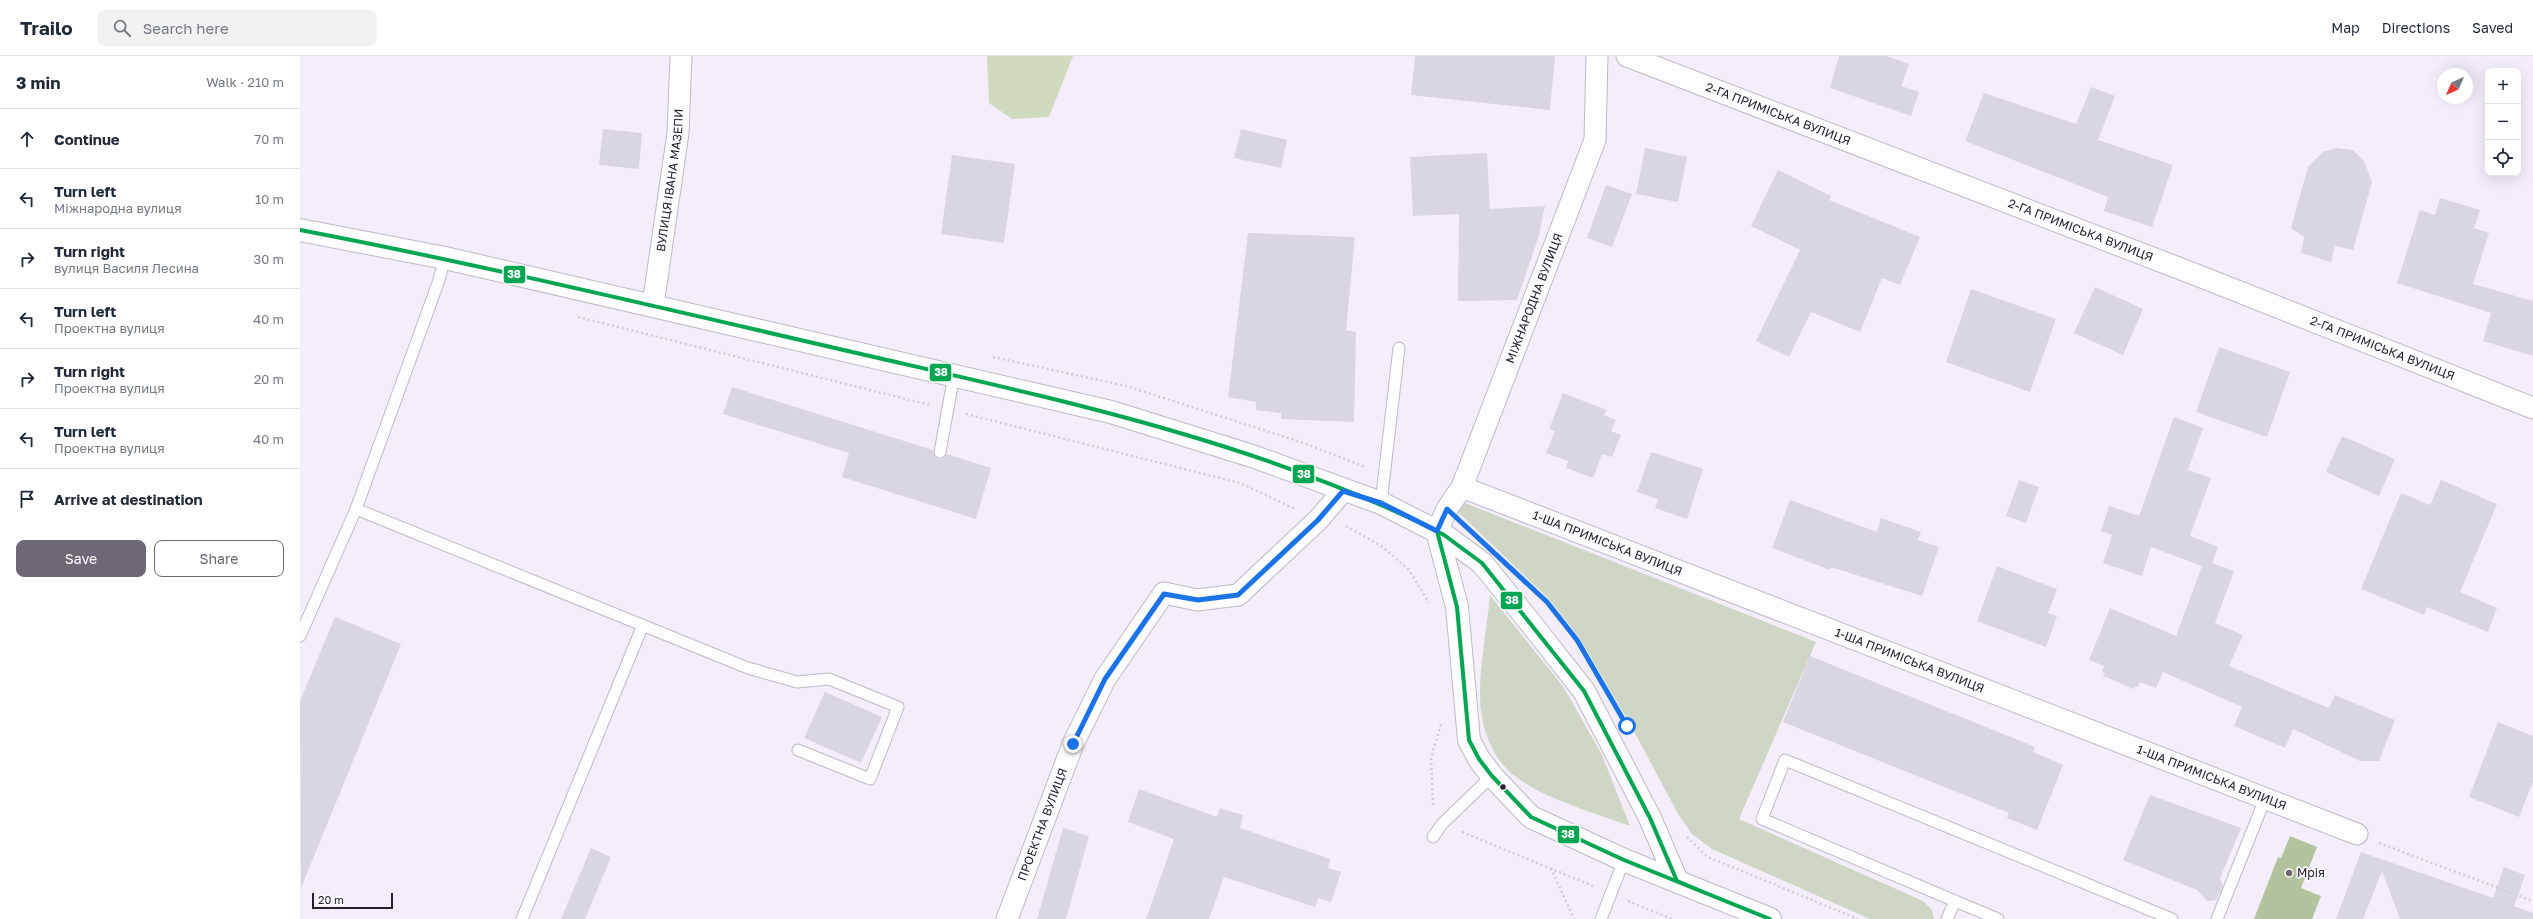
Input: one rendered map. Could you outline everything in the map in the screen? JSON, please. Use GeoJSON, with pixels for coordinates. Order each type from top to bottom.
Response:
{"type":"FeatureCollection","features":[{"type":"Feature","properties":{"kind":"street","name":"ВУЛИЦЯ ІВАНА МАЗЕПИ"},"geometry":{"type":"LineString","coordinates":[[653,305],[678,133],[681,56]]}},
{"type":"Feature","properties":{"kind":"street","name":"МІЖНАРОДНА ВУЛИЦЯ"},"geometry":{"type":"LineString","coordinates":[[1437,531],[1447,509],[1462,487],[1595,140],[1597,56]]}},
{"type":"Feature","properties":{"kind":"street","name":"2-ГА ПРИМІСЬКА ВУЛИЦЯ"},"geometry":{"type":"LineString","coordinates":[[1627,56],[2194,274],[2533,408]]}},
{"type":"Feature","properties":{"kind":"street"},"geometry":{"type":"LineString","coordinates":[[300,230],[445,258],[1111,412],[1252,456],[1343,491],[1381,503],[1437,531],[1482,563],[1584,691],[1650,818],[1677,881]]}},
{"type":"Feature","properties":{"kind":"street","name":"1-ША ПРИМІСЬКА ВУЛИЦЯ"},"geometry":{"type":"LineString","coordinates":[[1462,487],[2357,834]]}},
{"type":"Feature","properties":{"kind":"street","name":"ПРОЕКТНА ВУЛИЦЯ"},"geometry":{"type":"LineString","coordinates":[[1007,919],[1073,744],[1105,679],[1164,594],[1198,600],[1238,595],[1318,520],[1343,491]]}},
{"type":"Feature","properties":{"kind":"street"},"geometry":{"type":"LineString","coordinates":[[1437,531],[1457,607],[1469,740],[1479,758],[1492,776],[1531,817],[1624,860],[1770,919]]}},
{"type":"Feature","properties":{"kind":"lane"},"geometry":{"type":"LineString","coordinates":[[300,636],[356,509],[438,283],[445,258]]}},
{"type":"Feature","properties":{"kind":"lane"},"geometry":{"type":"LineString","coordinates":[[1381,503],[1399,348]]}},
{"type":"Feature","properties":{"kind":"lane"},"geometry":{"type":"LineString","coordinates":[[940,452],[954,375]]}},
{"type":"Feature","properties":{"kind":"lane"},"geometry":{"type":"LineString","coordinates":[[356,509],[748,668],[797,682],[829,679],[898,707],[870,779],[798,750]]}},
{"type":"Feature","properties":{"kind":"lane"},"geometry":{"type":"LineString","coordinates":[[522,919],[643,625]]}},
{"type":"Feature","properties":{"kind":"lane"},"geometry":{"type":"LineString","coordinates":[[1998,919],[1762,819],[1785,760],[2172,919]]}},
{"type":"Feature","properties":{"kind":"lane"},"geometry":{"type":"LineString","coordinates":[[1433,837],[1442,824],[1492,776]]}},
{"type":"Feature","properties":{"kind":"lane"},"geometry":{"type":"LineString","coordinates":[[2216,919],[2265,798]]}},
{"type":"Feature","properties":{"kind":"lane"},"geometry":{"type":"LineString","coordinates":[[1601,919],[1624,860]]}},
{"type":"Feature","properties":{"kind":"lane"},"geometry":{"type":"LineString","coordinates":[[1947,919],[1955,901]]}},
{"type":"Feature","properties":{"kind":"path"},"geometry":{"type":"LineString","coordinates":[[571,315],[1240,483],[1318,520],[1345,525],[1383,547],[1409,570],[1430,605]]}},
{"type":"Feature","properties":{"kind":"path"},"geometry":{"type":"LineString","coordinates":[[987,355],[1126,386],[1301,442],[1384,475]]}},
{"type":"Feature","properties":{"kind":"path"},"geometry":{"type":"LineString","coordinates":[[1443,719],[1431,758],[1433,811],[1442,824],[1672,919]]}},
{"type":"Feature","properties":{"kind":"path"},"geometry":{"type":"LineString","coordinates":[[1684,833],[1708,857],[1858,919]]}},
{"type":"Feature","properties":{"kind":"path"},"geometry":{"type":"LineString","coordinates":[[2357,834],[2533,901]]}},
{"type":"Feature","properties":{"kind":"path"},"geometry":{"type":"LineString","coordinates":[[1551,868],[1574,919]]}},
{"type":"Feature","properties":{"kind":"shaded area"},"geometry":{"type":"Polygon","coordinates":[[[987,56],[1073,56],[1049,117],[1012,119],[989,103],[987,56]]]}},
{"type":"Feature","properties":{"kind":"shaded area"},"geometry":{"type":"Polygon","coordinates":[[[1465,503],[1816,642],[1739,819],[1923,901],[1932,910],[1934,919],[1870,919],[1712,849],[1692,834],[1678,814],[1630,724],[1579,637],[1549,599],[1458,512],[1465,503]]]}},
{"type":"Feature","properties":{"kind":"shaded area"},"geometry":{"type":"Polygon","coordinates":[[[1490,595],[1564,688],[1602,755],[1630,826],[1564,802],[1531,787],[1517,778],[1506,768],[1494,752],[1483,725],[1480,705],[1482,658],[1490,595]]]}},
{"type":"Feature","properties":{"kind":"shaded area","name":"Мрія"},"geometry":{"type":"Polygon","coordinates":[[[2290,836],[2317,847],[2301,888],[2321,896],[2312,919],[2254,919],[2278,857],[2281,858],[2290,836]]]}},
{"type":"Feature","properties":{"kind":"building"},"geometry":{"type":"Polygon","coordinates":[[[1415,56],[1555,56],[1550,110],[1411,95],[1415,56]]]}},
{"type":"Feature","properties":{"kind":"building"},"geometry":{"type":"Polygon","coordinates":[[[1839,56],[1887,56],[1909,64],[1901,86],[1919,92],[1911,116],[1830,88],[1839,56]]]}},
{"type":"Feature","properties":{"kind":"building"},"geometry":{"type":"Polygon","coordinates":[[[2091,87],[2115,96],[2098,140],[2173,165],[2152,227],[2104,211],[2108,197],[1965,141],[1984,93],[2076,124],[2091,87]]]}},
{"type":"Feature","properties":{"kind":"building"},"geometry":{"type":"Polygon","coordinates":[[[603,129],[642,133],[639,169],[599,165],[603,129]]]}},
{"type":"Feature","properties":{"kind":"building"},"geometry":{"type":"Polygon","coordinates":[[[1241,129],[1287,140],[1281,168],[1234,158],[1241,129]]]}},
{"type":"Feature","properties":{"kind":"building"},"geometry":{"type":"Polygon","coordinates":[[[1645,148],[1687,157],[1678,202],[1636,194],[1645,148]]]}},
{"type":"Feature","properties":{"kind":"building"},"geometry":{"type":"Polygon","coordinates":[[[2337,148],[2353,150],[2364,161],[2372,182],[2353,250],[2335,246],[2331,262],[2301,253],[2304,237],[2291,228],[2308,167],[2323,152],[2337,148]]]}},
{"type":"Feature","properties":{"kind":"building"},"geometry":{"type":"Polygon","coordinates":[[[1487,153],[1490,209],[1545,206],[1538,239],[1517,300],[1458,301],[1459,214],[1413,216],[1410,157],[1487,153]]]}},
{"type":"Feature","properties":{"kind":"building"},"geometry":{"type":"Polygon","coordinates":[[[952,155],[1015,164],[1004,243],[941,234],[952,155]]]}},
{"type":"Feature","properties":{"kind":"building"},"geometry":{"type":"Polygon","coordinates":[[[1778,170],[1831,196],[1829,200],[1920,237],[1900,285],[1882,278],[1860,332],[1811,312],[1789,357],[1756,341],[1800,250],[1751,226],[1778,170]]]}},
{"type":"Feature","properties":{"kind":"building"},"geometry":{"type":"Polygon","coordinates":[[[1606,185],[1632,194],[1612,247],[1587,238],[1606,185]]]}},
{"type":"Feature","properties":{"kind":"building"},"geometry":{"type":"Polygon","coordinates":[[[2440,198],[2480,210],[2474,228],[2489,233],[2473,284],[2533,301],[2533,356],[2483,341],[2491,313],[2397,283],[2420,210],[2435,215],[2440,198]]]}},
{"type":"Feature","properties":{"kind":"building"},"geometry":{"type":"Polygon","coordinates":[[[1248,233],[1355,237],[1346,330],[1356,332],[1354,422],[1281,419],[1281,413],[1256,410],[1256,402],[1228,397],[1248,233]]]}},
{"type":"Feature","properties":{"kind":"building"},"geometry":{"type":"Polygon","coordinates":[[[2095,287],[2143,309],[2123,355],[2074,333],[2095,287]]]}},
{"type":"Feature","properties":{"kind":"building"},"geometry":{"type":"Polygon","coordinates":[[[1971,289],[2056,319],[2030,392],[1946,362],[1971,289]]]}},
{"type":"Feature","properties":{"kind":"building"},"geometry":{"type":"Polygon","coordinates":[[[2219,347],[2290,372],[2267,437],[2196,412],[2219,347]]]}},
{"type":"Feature","properties":{"kind":"building"},"geometry":{"type":"Polygon","coordinates":[[[732,387],[933,450],[934,455],[938,459],[943,458],[947,454],[991,468],[976,519],[842,477],[849,453],[723,414],[732,387]]]}},
{"type":"Feature","properties":{"kind":"building"},"geometry":{"type":"Polygon","coordinates":[[[1563,393],[1607,410],[1604,415],[1616,420],[1611,431],[1621,435],[1612,457],[1602,454],[1593,478],[1566,468],[1568,461],[1546,453],[1555,431],[1549,429],[1563,393]]]}},
{"type":"Feature","properties":{"kind":"building"},"geometry":{"type":"Polygon","coordinates":[[[2174,417],[2203,428],[2188,470],[2211,478],[2190,536],[2218,547],[2212,563],[2234,571],[2215,623],[2243,635],[2229,666],[2329,708],[2335,695],[2395,720],[2379,761],[2360,761],[2293,729],[2285,748],[2234,726],[2242,707],[2163,672],[2156,688],[2140,682],[2138,687],[2135,686],[2134,689],[2103,676],[2105,673],[2102,672],[2104,666],[2089,660],[2110,608],[2176,636],[2202,566],[2151,547],[2142,576],[2103,563],[2112,535],[2101,531],[2109,506],[2139,516],[2174,417]]]}},
{"type":"Feature","properties":{"kind":"building"},"geometry":{"type":"Polygon","coordinates":[[[2342,436],[2395,459],[2379,496],[2326,472],[2342,436]]]}},
{"type":"Feature","properties":{"kind":"building"},"geometry":{"type":"Polygon","coordinates":[[[1651,452],[1703,469],[1687,519],[1655,508],[1658,499],[1637,492],[1651,452]]]}},
{"type":"Feature","properties":{"kind":"building"},"geometry":{"type":"Polygon","coordinates":[[[2019,480],[2039,487],[2026,523],[2006,516],[2019,480]]]}},
{"type":"Feature","properties":{"kind":"building"},"geometry":{"type":"Polygon","coordinates":[[[2441,480],[2497,504],[2460,592],[2497,608],[2488,632],[2427,607],[2424,615],[2361,589],[2401,493],[2430,505],[2441,480]]]}},
{"type":"Feature","properties":{"kind":"building"},"geometry":{"type":"Polygon","coordinates":[[[1790,500],[1877,532],[1881,518],[1921,532],[1918,540],[1939,547],[1922,596],[1831,567],[1830,570],[1772,548],[1790,500]]]}},
{"type":"Feature","properties":{"kind":"building"},"geometry":{"type":"Polygon","coordinates":[[[1997,566],[2057,589],[2048,613],[2057,616],[2046,647],[1977,621],[1997,566]]]}},
{"type":"Feature","properties":{"kind":"building"},"geometry":{"type":"Polygon","coordinates":[[[335,617],[401,644],[301,888],[300,701],[335,617]]]}},
{"type":"Feature","properties":{"kind":"building"},"geometry":{"type":"Polygon","coordinates":[[[1810,656],[2035,747],[2033,752],[2063,765],[2037,830],[2007,818],[2009,813],[1783,722],[1810,656]]]}},
{"type":"Feature","properties":{"kind":"building"},"geometry":{"type":"Polygon","coordinates":[[[825,692],[882,717],[861,763],[804,738],[825,692]]]}},
{"type":"Feature","properties":{"kind":"building"},"geometry":{"type":"Polygon","coordinates":[[[2498,722],[2533,736],[2533,782],[2519,817],[2469,797],[2498,722]]]}},
{"type":"Feature","properties":{"kind":"building"},"geometry":{"type":"Polygon","coordinates":[[[1139,789],[1217,817],[1220,808],[1243,815],[1240,828],[1330,859],[1328,868],[1341,872],[1331,902],[1318,898],[1315,907],[1224,877],[1209,919],[1146,919],[1174,839],[1128,822],[1139,789]]]}},
{"type":"Feature","properties":{"kind":"building"},"geometry":{"type":"Polygon","coordinates":[[[2150,795],[2241,828],[2220,878],[2223,886],[2216,900],[2207,901],[2197,890],[2123,860],[2150,795]]]}},
{"type":"Feature","properties":{"kind":"building"},"geometry":{"type":"Polygon","coordinates":[[[1063,828],[1089,836],[1066,919],[1037,919],[1063,828]]]}},
{"type":"Feature","properties":{"kind":"building"},"geometry":{"type":"Polygon","coordinates":[[[591,848],[611,857],[585,919],[561,919],[591,848]]]}},
{"type":"Feature","properties":{"kind":"building"},"geometry":{"type":"Polygon","coordinates":[[[2361,852],[2493,898],[2504,867],[2525,875],[2514,906],[2533,913],[2533,919],[2400,919],[2382,871],[2363,919],[2336,919],[2361,852]]]}},
{"type":"Feature","properties":{"kind":"transit line","name":"38"},"geometry":{"type":"LineString","coordinates":[[300,230],[581,289],[1081,406],[1227,447],[1368,499],[1437,531],[1457,607],[1469,740],[1479,759],[1492,776],[1531,817],[1624,860],[1770,919]]}},
{"type":"Feature","properties":{"kind":"transit line","name":"38"},"geometry":{"type":"LineString","coordinates":[[1425,525],[1444,535],[1482,563],[1584,691],[1650,818],[1677,881],[1696,889]]}},
{"type":"Feature","properties":{"kind":"place","name":"Мрія"},"geometry":{"type":"Point","coordinates":[2289,873]}},
{"type":"Feature","properties":{"kind":"route"},"geometry":{"type":"LineString","coordinates":[[1073,744],[1105,679],[1164,594],[1198,600],[1238,595],[1318,520],[1343,491],[1381,503],[1437,531],[1447,509],[1516,571],[1547,602],[1577,640],[1627,726]]}}]}
